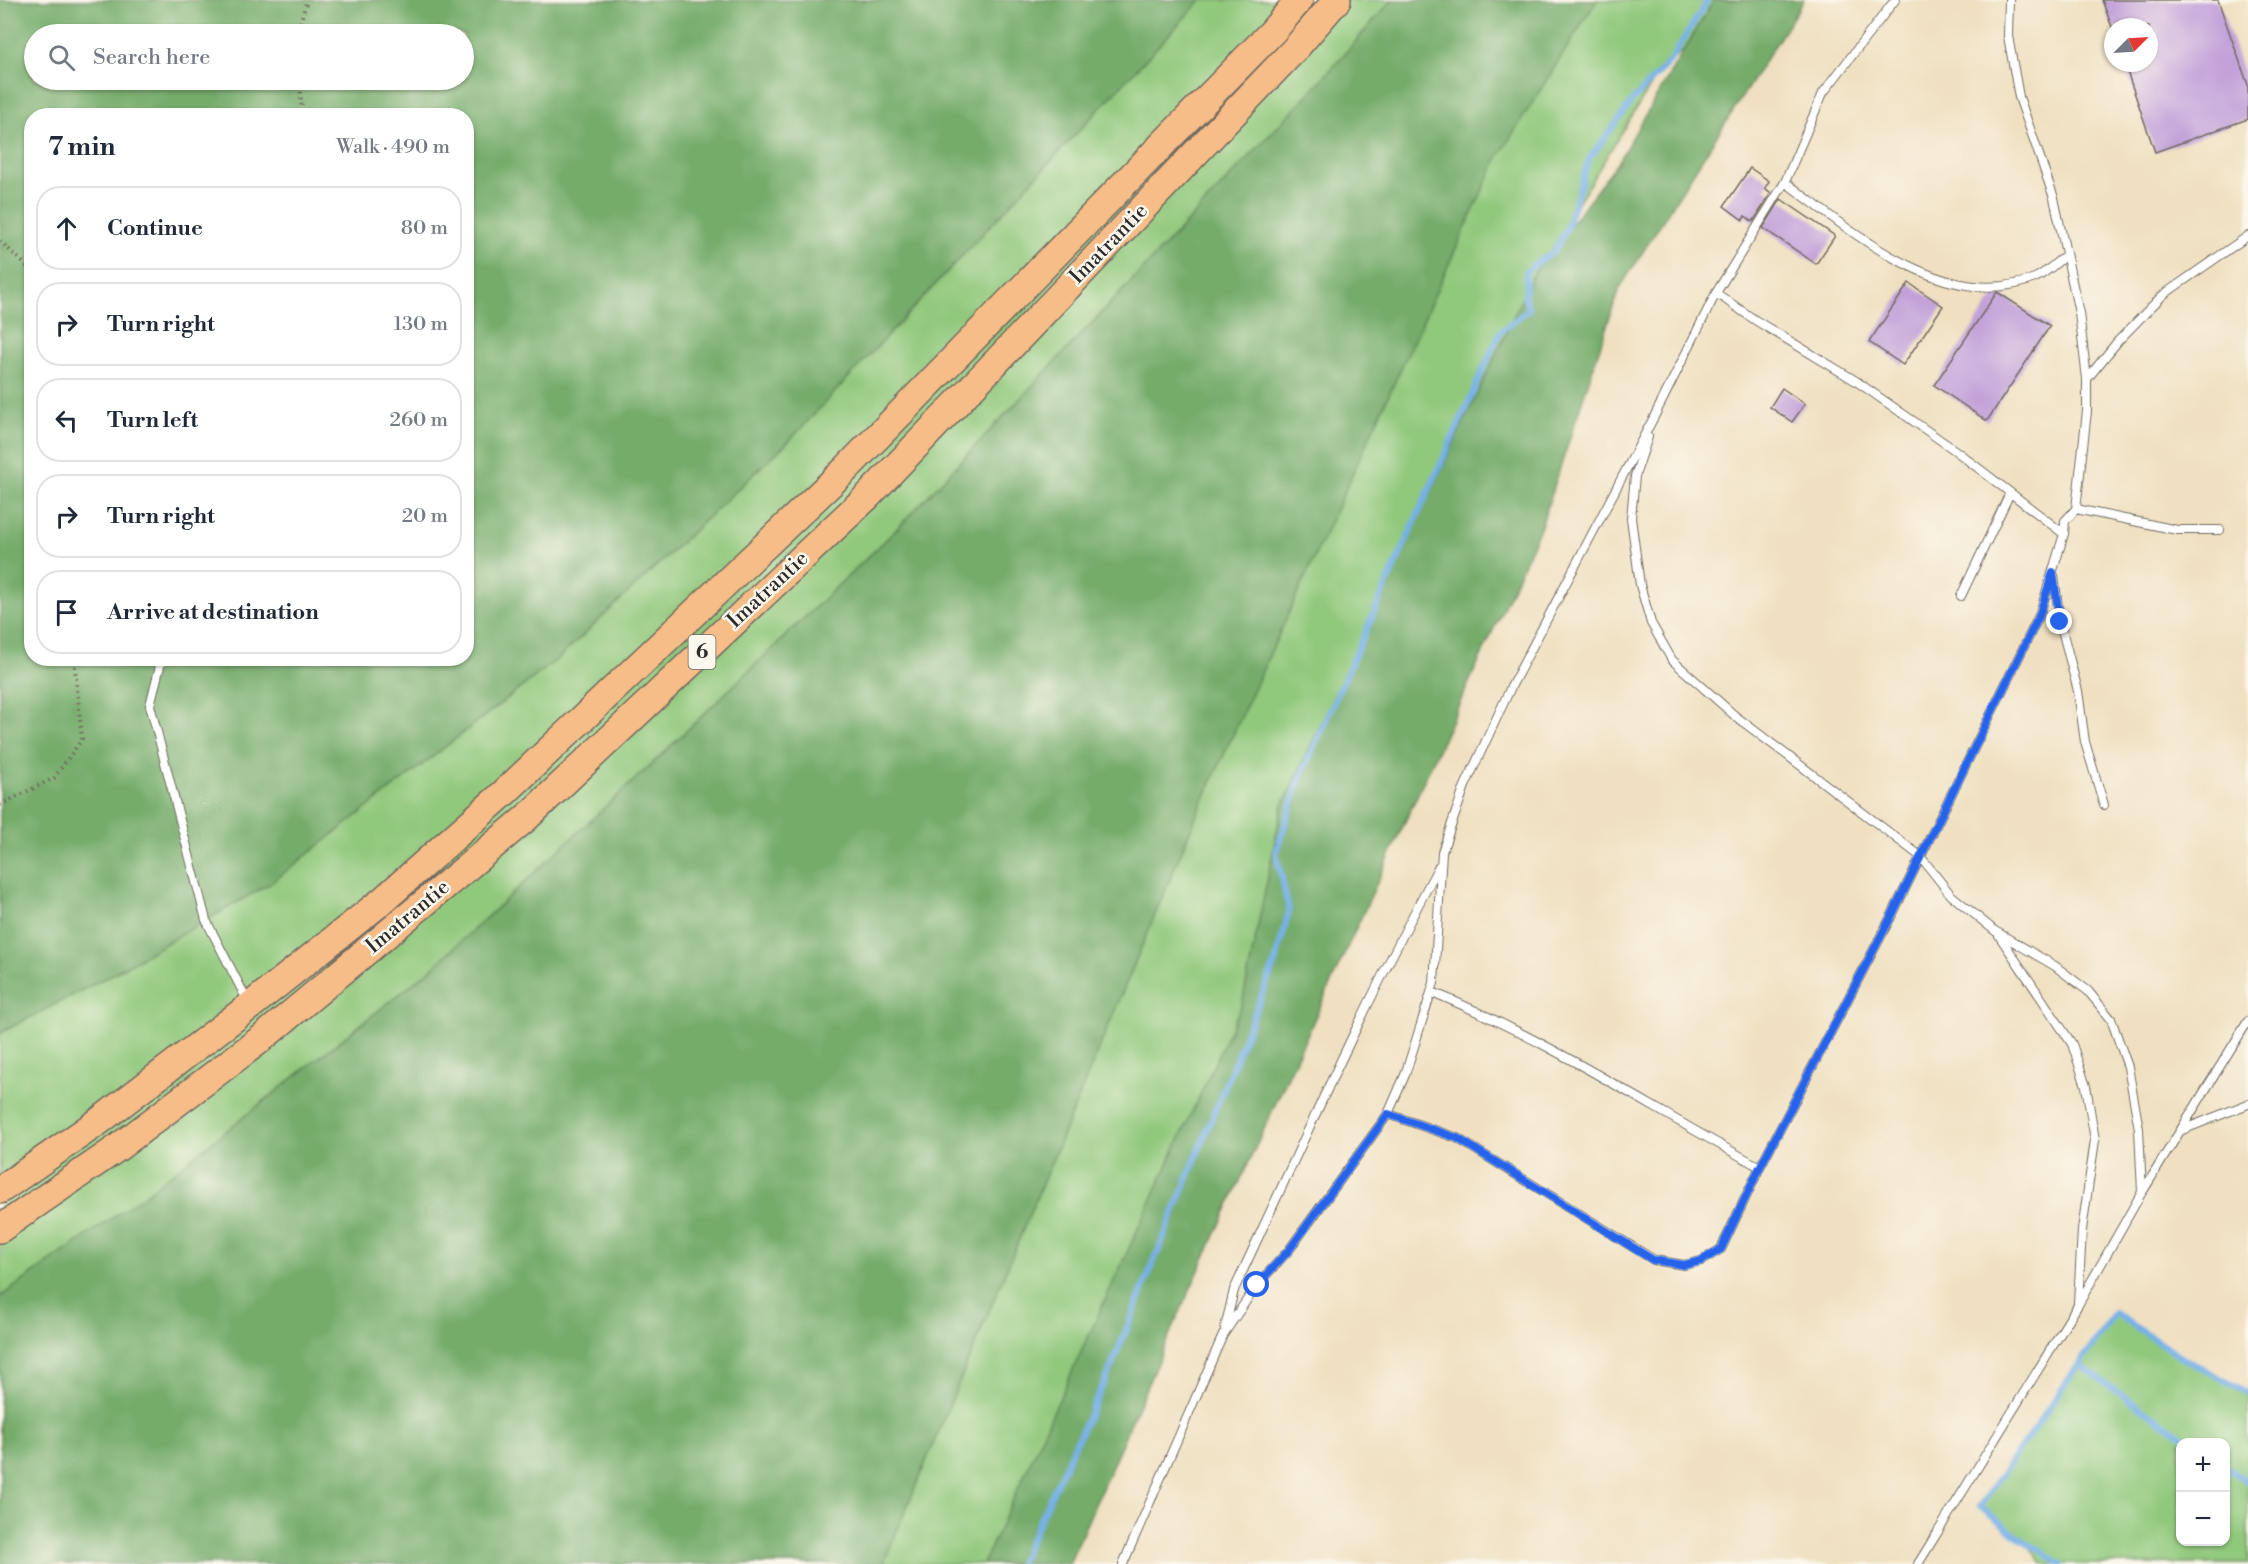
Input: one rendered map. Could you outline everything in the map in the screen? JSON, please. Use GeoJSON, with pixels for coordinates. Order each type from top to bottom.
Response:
{"type":"FeatureCollection","features":[{"type":"Feature","properties":{"kind":"highway","name":"Imatrantie"},"geometry":{"type":"LineString","coordinates":[[0,1190],[98,1122],[250,1006],[382,901],[504,793],[846,469],[1273,31],[1299,0]]}},
{"type":"Feature","properties":{"kind":"highway","name":"Imatrantie"},"geometry":{"type":"LineString","coordinates":[[0,1229],[116,1149],[261,1039],[525,819],[869,495],[1294,50],[1336,0]]}},
{"type":"Feature","properties":{"kind":"lane"},"geometry":{"type":"LineString","coordinates":[[1123,1564],[1223,1335],[1234,1290],[1331,1079],[1396,945],[1440,863],[1465,786],[1511,687],[1654,417],[1716,293],[1785,182],[1822,93],[1895,0]]}},
{"type":"Feature","properties":{"kind":"lane"},"geometry":{"type":"LineString","coordinates":[[1388,1114],[1457,1138],[1653,1260],[1684,1265],[1701,1261],[1721,1249],[1760,1167],[1893,913],[2039,616],[2066,521],[2076,509],[2087,411],[2087,379],[2079,313],[2054,198],[2019,97],[2008,36],[2009,0]]}},
{"type":"Feature","properties":{"kind":"lane"},"geometry":{"type":"LineString","coordinates":[[1785,182],[1902,264],[1945,279],[1974,286],[2010,285],[2038,277],[2066,255]]}},
{"type":"Feature","properties":{"kind":"lane"},"geometry":{"type":"LineString","coordinates":[[2087,379],[2118,341],[2163,295],[2248,236]]}},
{"type":"Feature","properties":{"kind":"lane"},"geometry":{"type":"LineString","coordinates":[[1716,293],[1755,320],[1856,381],[1956,451],[2010,495],[2064,534]]}},
{"type":"Feature","properties":{"kind":"lane"},"geometry":{"type":"LineString","coordinates":[[1654,417],[1635,476],[1631,518],[1641,585],[1651,623],[1672,660],[1734,715],[1920,856],[1951,895],[1995,931],[2055,966],[2088,991],[2111,1019],[2128,1067],[2139,1129],[2142,1192]]}},
{"type":"Feature","properties":{"kind":"lane"},"geometry":{"type":"LineString","coordinates":[[1961,596],[2010,495]]}},
{"type":"Feature","properties":{"kind":"lane"},"geometry":{"type":"LineString","coordinates":[[2076,509],[2177,530],[2220,530]]}},
{"type":"Feature","properties":{"kind":"lane"},"geometry":{"type":"LineString","coordinates":[[2053,572],[2060,622],[2078,691],[2085,742],[2104,805]]}},
{"type":"Feature","properties":{"kind":"lane"},"geometry":{"type":"LineString","coordinates":[[160,666],[150,705],[206,920],[250,1006]]}},
{"type":"Feature","properties":{"kind":"lane"},"geometry":{"type":"LineString","coordinates":[[1223,1335],[1257,1285],[1289,1250],[1388,1114],[1405,1075],[1432,992],[1440,863]]}},
{"type":"Feature","properties":{"kind":"lane"},"geometry":{"type":"LineString","coordinates":[[1995,931],[2072,1044],[2086,1086],[2095,1140],[2082,1230],[2078,1305]]}},
{"type":"Feature","properties":{"kind":"lane"},"geometry":{"type":"LineString","coordinates":[[1432,992],[1484,1013],[1558,1052],[1657,1111],[1760,1167]]}},
{"type":"Feature","properties":{"kind":"lane"},"geometry":{"type":"LineString","coordinates":[[1918,1564],[2078,1305],[2142,1192],[2248,1021]]}},
{"type":"Feature","properties":{"kind":"lane"},"geometry":{"type":"LineString","coordinates":[[2180,1131],[2248,1104]]}},
{"type":"Feature","properties":{"kind":"path"},"geometry":{"type":"LineString","coordinates":[[300,24],[307,0]]}},
{"type":"Feature","properties":{"kind":"path"},"geometry":{"type":"LineString","coordinates":[[301,90],[302,108]]}},
{"type":"Feature","properties":{"kind":"path"},"geometry":{"type":"LineString","coordinates":[[0,241],[24,264]]}},
{"type":"Feature","properties":{"kind":"path"},"geometry":{"type":"LineString","coordinates":[[0,805],[54,778],[82,739],[75,666]]}},
{"type":"Feature","properties":{"kind":"green space"},"geometry":{"type":"Polygon","coordinates":[[[0,0],[1201,0],[791,439],[560,657],[271,883],[107,977],[0,1033],[0,0]]]}},
{"type":"Feature","properties":{"kind":"green space"},"geometry":{"type":"Polygon","coordinates":[[[1201,0],[1392,0],[1319,83],[894,532],[656,760],[430,970],[146,1194],[0,1297],[0,1033],[107,977],[271,883],[560,657],[791,439],[1201,0]]]}},
{"type":"Feature","properties":{"kind":"green space"},"geometry":{"type":"Polygon","coordinates":[[[1392,0],[1597,0],[1497,159],[1203,800],[883,1564],[0,1564],[0,1297],[146,1194],[430,970],[656,760],[894,532],[1319,83],[1392,0]]]}},
{"type":"Feature","properties":{"kind":"green space"},"geometry":{"type":"Polygon","coordinates":[[[1574,0],[1750,0],[1670,61],[1658,74],[1572,212],[1555,250],[1543,259],[1525,292],[1289,911],[1019,1564],[883,1564],[1203,800],[1278,636],[1279,596],[1574,0]]]}},
{"type":"Feature","properties":{"kind":"green space"},"geometry":{"type":"Polygon","coordinates":[[[1714,0],[1804,0],[1619,289],[1541,526],[1172,1329],[1069,1564],[983,1564],[1242,1004],[1282,807],[1534,273],[1617,163],[1714,0]]]}},
{"type":"Feature","properties":{"kind":"green space"},"geometry":{"type":"Polygon","coordinates":[[[2115,1313],[2182,1358],[2248,1393],[2248,1564],[2042,1564],[2026,1541],[1980,1506],[2115,1313]]]}},
{"type":"Feature","properties":{"kind":"building"},"geometry":{"type":"Polygon","coordinates":[[[2102,0],[2218,0],[2248,85],[2248,119],[2155,152],[2127,72],[2158,72],[2158,18],[2109,18],[2102,0]]]}},
{"type":"Feature","properties":{"kind":"building"},"geometry":{"type":"Polygon","coordinates":[[[1750,168],[1769,181],[1765,188],[1771,193],[1753,222],[1745,216],[1743,220],[1724,206],[1750,168]]]}},
{"type":"Feature","properties":{"kind":"building"},"geometry":{"type":"Polygon","coordinates":[[[1781,199],[1835,236],[1816,264],[1763,228],[1781,199]]]}},
{"type":"Feature","properties":{"kind":"building"},"geometry":{"type":"Polygon","coordinates":[[[1909,283],[1943,306],[1903,365],[1869,342],[1909,283]]]}},
{"type":"Feature","properties":{"kind":"building"},"geometry":{"type":"Polygon","coordinates":[[[1997,292],[2050,326],[1987,421],[1934,385],[1997,292]]]}},
{"type":"Feature","properties":{"kind":"building"},"geometry":{"type":"Polygon","coordinates":[[[1782,388],[1805,404],[1792,422],[1770,407],[1782,388]]]}},
{"type":"Feature","properties":{"kind":"waterway"},"geometry":{"type":"LineString","coordinates":[[1019,1564],[1110,1370],[1276,960],[1289,911],[1276,852],[1302,773],[1500,332],[1529,309],[1525,299],[1526,271],[1555,250],[1566,229],[1589,159],[1633,100],[1670,61],[1708,0]]}},
{"type":"Feature","properties":{"kind":"waterway"},"geometry":{"type":"LineString","coordinates":[[2061,1564],[2020,1538],[1980,1506],[2115,1313],[2182,1358],[2248,1393]]}},
{"type":"Feature","properties":{"kind":"waterway"},"geometry":{"type":"LineString","coordinates":[[2079,1365],[2185,1438]]}},
{"type":"Feature","properties":{"kind":"waterway"},"geometry":{"type":"LineString","coordinates":[[2230,1470],[2248,1482]]}},
{"type":"Feature","properties":{"kind":"route"},"geometry":{"type":"LineString","coordinates":[[1257,1285],[1289,1250],[1388,1114],[1417,1126],[1457,1138],[1653,1260],[1684,1265],[1701,1261],[1721,1249],[1760,1167],[1893,913],[2039,616],[2053,572],[2060,622]]}}]}
